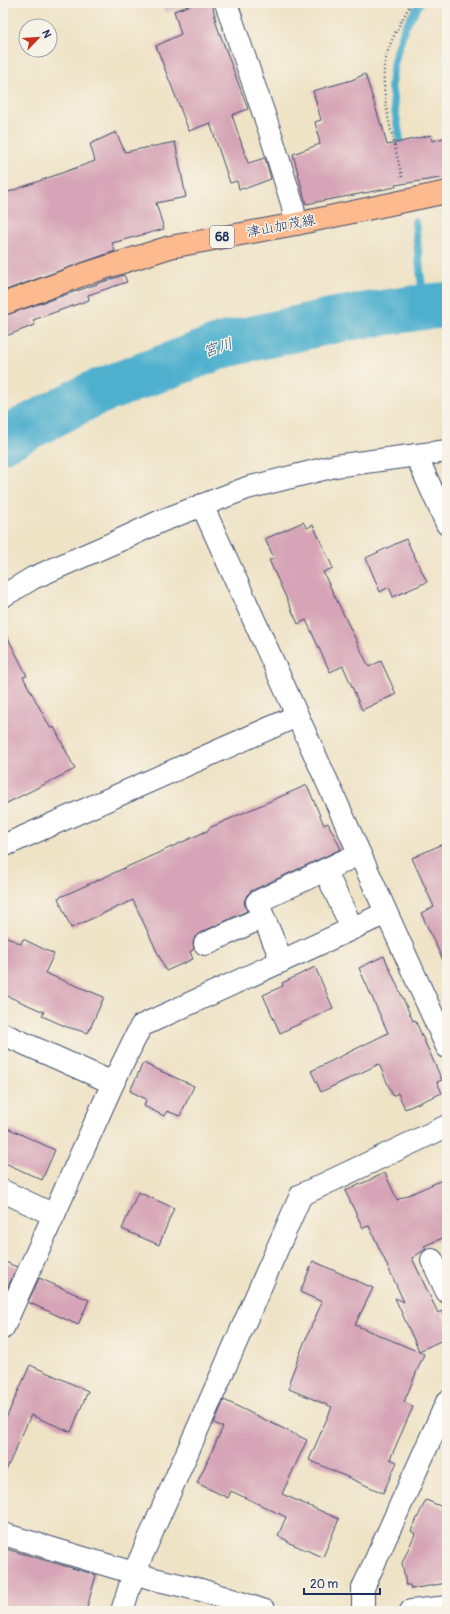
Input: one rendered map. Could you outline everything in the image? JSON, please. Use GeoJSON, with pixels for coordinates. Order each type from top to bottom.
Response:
{"type":"FeatureCollection","features":[{"type":"Feature","properties":{"kind":"main road","name":"津山加茂線"},"geometry":{"type":"LineString","coordinates":[[3,304],[85,274],[170,247],[296,224],[447,192]]}},
{"type":"Feature","properties":{"kind":"street"},"geometry":{"type":"LineString","coordinates":[[226,3],[270,132],[292,203],[296,224]]}},
{"type":"Feature","properties":{"kind":"street"},"geometry":{"type":"LineString","coordinates":[[3,596],[33,578],[161,521],[247,488],[336,466],[447,451]]}},
{"type":"Feature","properties":{"kind":"street"},"geometry":{"type":"LineString","coordinates":[[416,455],[447,524]]}},
{"type":"Feature","properties":{"kind":"street"},"geometry":{"type":"LineString","coordinates":[[202,504],[447,1048]]}},
{"type":"Feature","properties":{"kind":"street"},"geometry":{"type":"LineString","coordinates":[[3,846],[297,716]]}},
{"type":"Feature","properties":{"kind":"street"},"geometry":{"type":"LineString","coordinates":[[282,961],[257,902],[360,854]]}},
{"type":"Feature","properties":{"kind":"street"},"geometry":{"type":"LineString","coordinates":[[325,870],[352,928]]}},
{"type":"Feature","properties":{"kind":"street"},"geometry":{"type":"LineString","coordinates":[[3,1328],[113,1083],[141,1026],[386,913]]}},
{"type":"Feature","properties":{"kind":"street"},"geometry":{"type":"LineString","coordinates":[[205,944],[263,917]]}},
{"type":"Feature","properties":{"kind":"street"},"geometry":{"type":"LineString","coordinates":[[3,1034],[113,1083]]}},
{"type":"Feature","properties":{"kind":"street"},"geometry":{"type":"LineString","coordinates":[[122,1611],[134,1573],[302,1195],[447,1126]]}},
{"type":"Feature","properties":{"kind":"street"},"geometry":{"type":"LineString","coordinates":[[3,1191],[54,1215]]}},
{"type":"Feature","properties":{"kind":"street"},"geometry":{"type":"LineString","coordinates":[[432,1260],[447,1292]]}},
{"type":"Feature","properties":{"kind":"street"},"geometry":{"type":"LineString","coordinates":[[363,1611],[363,1588],[447,1402]]}},
{"type":"Feature","properties":{"kind":"street"},"geometry":{"type":"LineString","coordinates":[[3,1534],[134,1573],[202,1590],[265,1611]]}},
{"type":"Feature","properties":{"kind":"street"},"geometry":{"type":"LineString","coordinates":[[411,1611],[447,1607]]}},
{"type":"Feature","properties":{"kind":"path"},"geometry":{"type":"LineString","coordinates":[[406,200],[385,98],[384,71],[387,55],[411,3]]}},
{"type":"Feature","properties":{"kind":"shaded area"},"geometry":{"type":"Polygon","coordinates":[[[160,3],[192,3],[165,13],[160,3]]]}},
{"type":"Feature","properties":{"kind":"building"},"geometry":{"type":"Polygon","coordinates":[[[197,3],[212,3],[217,26],[248,109],[232,115],[248,163],[265,158],[271,179],[244,189],[239,189],[237,181],[230,183],[210,123],[189,131],[156,46],[181,34],[174,11],[197,3]]]}},
{"type":"Feature","properties":{"kind":"building"},"geometry":{"type":"Polygon","coordinates":[[[365,74],[387,145],[431,135],[432,141],[447,137],[447,177],[395,185],[396,187],[306,204],[293,154],[320,144],[315,122],[321,120],[313,91],[352,80],[365,74]]]}},
{"type":"Feature","properties":{"kind":"building"},"geometry":{"type":"Polygon","coordinates":[[[116,132],[125,152],[175,142],[186,197],[156,203],[164,229],[112,243],[115,251],[3,291],[3,194],[95,161],[90,144],[116,132]]]}},
{"type":"Feature","properties":{"kind":"building"},"geometry":{"type":"Polygon","coordinates":[[[124,275],[127,282],[88,295],[89,300],[33,320],[35,325],[3,337],[3,316],[124,275]]]}},
{"type":"Feature","properties":{"kind":"building"},"geometry":{"type":"Polygon","coordinates":[[[303,522],[307,528],[313,525],[333,568],[323,572],[369,667],[381,661],[396,694],[362,710],[343,666],[330,672],[306,620],[298,624],[269,560],[274,558],[265,539],[303,522]]]}},
{"type":"Feature","properties":{"kind":"building"},"geometry":{"type":"Polygon","coordinates":[[[406,539],[427,582],[393,597],[389,587],[380,592],[366,558],[406,539]]]}},
{"type":"Feature","properties":{"kind":"building"},"geometry":{"type":"Polygon","coordinates":[[[3,628],[27,676],[23,677],[51,729],[54,727],[75,769],[3,805],[3,628]]]}},
{"type":"Feature","properties":{"kind":"building"},"geometry":{"type":"Polygon","coordinates":[[[307,785],[324,825],[328,823],[341,849],[251,891],[247,895],[244,902],[247,911],[200,933],[195,937],[193,943],[194,949],[190,952],[193,959],[166,971],[133,900],[71,928],[58,898],[209,830],[209,828],[307,785]]]}},
{"type":"Feature","properties":{"kind":"building"},"geometry":{"type":"Polygon","coordinates":[[[447,842],[447,969],[421,913],[434,907],[412,858],[447,842]]]}},
{"type":"Feature","properties":{"kind":"building"},"geometry":{"type":"Polygon","coordinates":[[[3,935],[21,944],[23,939],[54,954],[45,973],[104,997],[88,1033],[67,1027],[42,1016],[44,1012],[3,994],[3,935]]]}},
{"type":"Feature","properties":{"kind":"building"},"geometry":{"type":"Polygon","coordinates":[[[384,956],[413,1021],[415,1020],[442,1080],[437,1082],[442,1093],[405,1109],[398,1093],[393,1096],[379,1064],[321,1092],[311,1071],[388,1033],[359,968],[384,956]]]}},
{"type":"Feature","properties":{"kind":"building"},"geometry":{"type":"Polygon","coordinates":[[[315,967],[333,1008],[280,1033],[263,995],[283,986],[282,983],[315,967]]]}},
{"type":"Feature","properties":{"kind":"building"},"geometry":{"type":"Polygon","coordinates":[[[143,1063],[194,1086],[180,1116],[167,1111],[164,1116],[144,1106],[146,1099],[130,1091],[143,1063]]]}},
{"type":"Feature","properties":{"kind":"building"},"geometry":{"type":"Polygon","coordinates":[[[3,1126],[55,1150],[42,1180],[3,1162],[3,1126]]]}},
{"type":"Feature","properties":{"kind":"building"},"geometry":{"type":"Polygon","coordinates":[[[385,1173],[397,1200],[447,1178],[447,1236],[424,1246],[426,1249],[412,1258],[438,1313],[441,1311],[447,1324],[447,1338],[419,1351],[395,1298],[404,1302],[369,1226],[363,1228],[345,1191],[385,1173]]]}},
{"type":"Feature","properties":{"kind":"building"},"geometry":{"type":"Polygon","coordinates":[[[138,1192],[174,1208],[159,1245],[122,1229],[138,1192]]]}},
{"type":"Feature","properties":{"kind":"building"},"geometry":{"type":"Polygon","coordinates":[[[3,1261],[17,1267],[6,1291],[3,1290],[3,1261]]]}},
{"type":"Feature","properties":{"kind":"building"},"geometry":{"type":"Polygon","coordinates":[[[313,1261],[373,1288],[355,1325],[424,1354],[404,1402],[413,1407],[390,1459],[397,1462],[383,1493],[309,1460],[332,1407],[289,1389],[291,1383],[289,1382],[322,1302],[300,1292],[313,1261]]]}},
{"type":"Feature","properties":{"kind":"building"},"geometry":{"type":"Polygon","coordinates":[[[39,1278],[89,1300],[78,1325],[28,1302],[39,1278]]]}},
{"type":"Feature","properties":{"kind":"building"},"geometry":{"type":"Polygon","coordinates":[[[30,1365],[88,1391],[71,1432],[31,1415],[3,1477],[3,1425],[30,1365]]]}},
{"type":"Feature","properties":{"kind":"building"},"geometry":{"type":"Polygon","coordinates":[[[224,1400],[307,1440],[282,1494],[339,1519],[323,1557],[287,1542],[288,1541],[278,1536],[286,1517],[231,1491],[228,1498],[197,1483],[223,1427],[214,1423],[224,1400]]]}},
{"type":"Feature","properties":{"kind":"building"},"geometry":{"type":"Polygon","coordinates":[[[426,1500],[447,1509],[447,1583],[411,1589],[410,1585],[406,1585],[402,1563],[415,1534],[411,1531],[426,1500]]]}},
{"type":"Feature","properties":{"kind":"building"},"geometry":{"type":"Polygon","coordinates":[[[3,1548],[96,1575],[86,1611],[3,1611],[3,1548]]]}},
{"type":"Feature","properties":{"kind":"waterway"},"geometry":{"type":"LineString","coordinates":[[402,152],[391,86],[394,61],[405,27],[420,3]]}},
{"type":"Feature","properties":{"kind":"waterway"},"geometry":{"type":"LineString","coordinates":[[415,222],[424,307]]}},
{"type":"Feature","properties":{"kind":"waterway","name":"宮川"},"geometry":{"type":"LineString","coordinates":[[3,440],[93,394],[224,345],[340,319],[447,305]]}}]}
